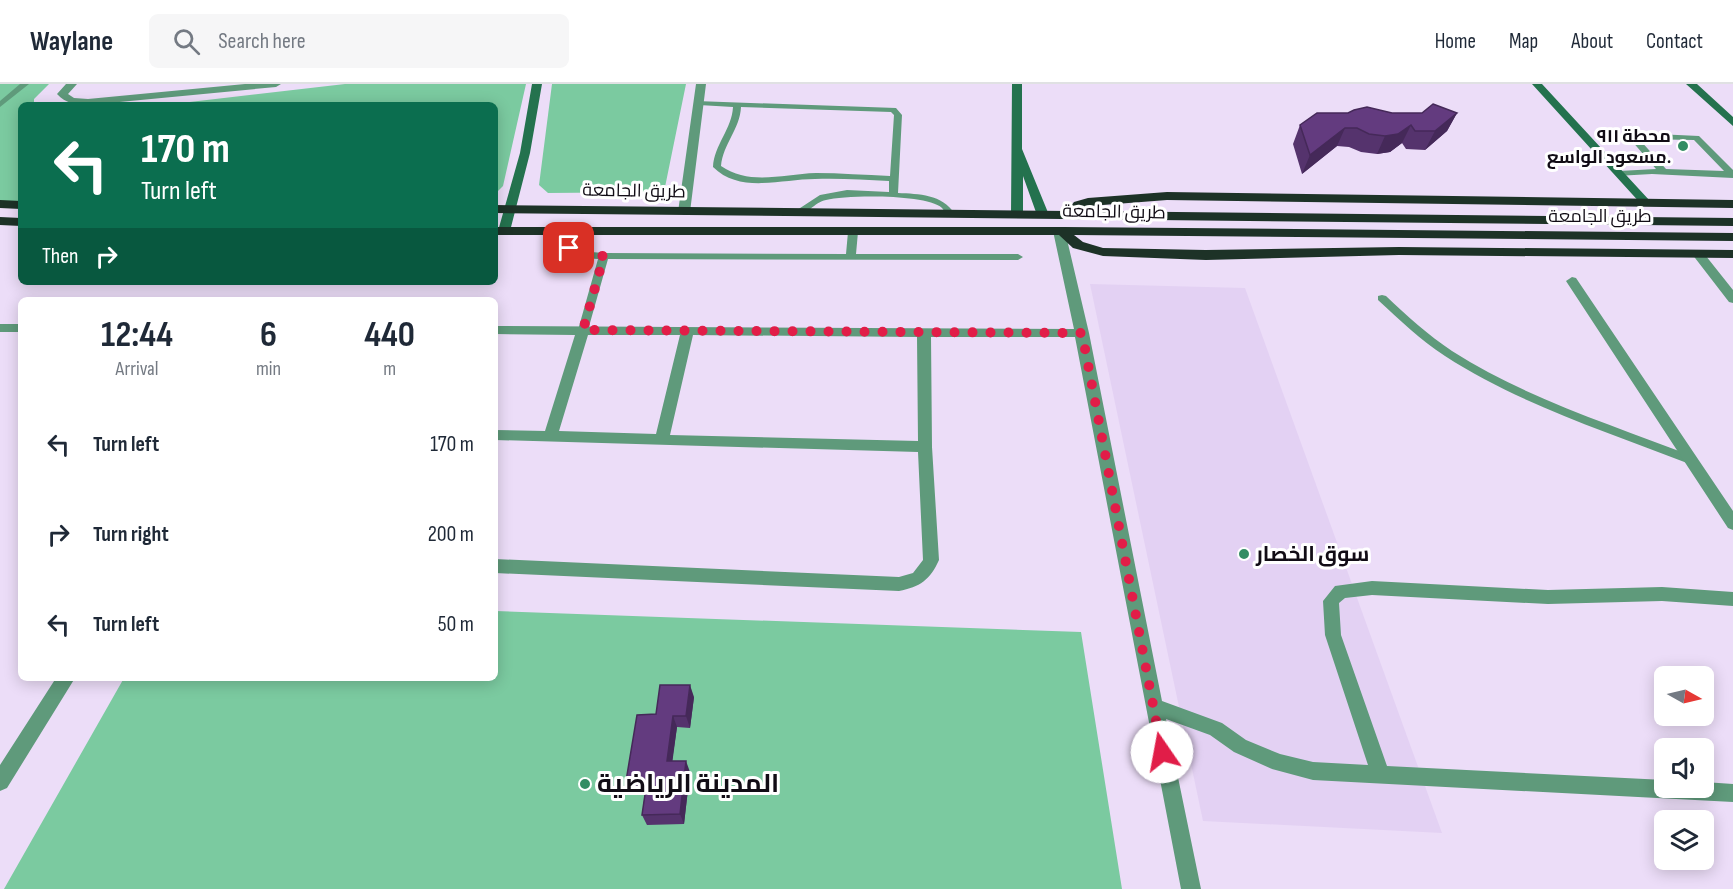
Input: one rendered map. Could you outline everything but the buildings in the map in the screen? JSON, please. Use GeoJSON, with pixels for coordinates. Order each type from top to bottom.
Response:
{"type":"FeatureCollection","features":[{"type":"Feature","properties":{"kind":"highway"},"geometry":{"type":"LineString","coordinates":[[1064,223],[1079,205],[1088,202],[1167,196],[1733,204]]}},
{"type":"Feature","properties":{"kind":"highway"},"geometry":{"type":"LineString","coordinates":[[0,204],[18,205]]}},
{"type":"Feature","properties":{"kind":"highway","name":"طريق الجامعة"},"geometry":{"type":"LineString","coordinates":[[498,209],[797,214],[1017,214],[1043,215],[1064,223]]}},
{"type":"Feature","properties":{"kind":"highway"},"geometry":{"type":"LineString","coordinates":[[0,221],[18,222]]}},
{"type":"Feature","properties":{"kind":"highway"},"geometry":{"type":"LineString","coordinates":[[1064,223],[1733,222]]}},
{"type":"Feature","properties":{"kind":"highway","name":"طريق الجامعة"},"geometry":{"type":"LineString","coordinates":[[500,231],[853,232],[1064,223],[1733,237]]}},
{"type":"Feature","properties":{"kind":"highway"},"geometry":{"type":"LineString","coordinates":[[1064,223],[1067,237],[1078,245],[1103,252],[1250,255],[1399,251],[1733,254]]}},
{"type":"Feature","properties":{"kind":"highway"},"geometry":{"type":"LineString","coordinates":[[1692,236],[1733,245]]}},
{"type":"Feature","properties":{"kind":"street"},"geometry":{"type":"LineString","coordinates":[[72,84],[62,94],[71,101],[88,102],[276,84]]}},
{"type":"Feature","properties":{"kind":"street"},"geometry":{"type":"LineString","coordinates":[[500,231],[512,209],[537,84]]}},
{"type":"Feature","properties":{"kind":"street"},"geometry":{"type":"LineString","coordinates":[[684,212],[701,84]]}},
{"type":"Feature","properties":{"kind":"street"},"geometry":{"type":"LineString","coordinates":[[1017,84],[1017,214]]}},
{"type":"Feature","properties":{"kind":"street"},"geometry":{"type":"LineString","coordinates":[[1536,84],[1646,204]]}},
{"type":"Feature","properties":{"kind":"street"},"geometry":{"type":"LineString","coordinates":[[1691,84],[1733,123]]}},
{"type":"Feature","properties":{"kind":"street"},"geometry":{"type":"LineString","coordinates":[[1018,150],[1043,215]]}},
{"type":"Feature","properties":{"kind":"street"},"geometry":{"type":"LineString","coordinates":[[1064,223],[1082,333],[1153,706],[1191,889]]}},
{"type":"Feature","properties":{"kind":"street"},"geometry":{"type":"LineString","coordinates":[[1698,254],[1733,299]]}},
{"type":"Feature","properties":{"kind":"street"},"geometry":{"type":"LineString","coordinates":[[1572,281],[1733,524]]}},
{"type":"Feature","properties":{"kind":"street"},"geometry":{"type":"LineString","coordinates":[[0,328],[18,328]]}},
{"type":"Feature","properties":{"kind":"street"},"geometry":{"type":"LineString","coordinates":[[498,330],[1082,333]]}},
{"type":"Feature","properties":{"kind":"street"},"geometry":{"type":"LineString","coordinates":[[550,437],[583,330]]}},
{"type":"Feature","properties":{"kind":"street"},"geometry":{"type":"LineString","coordinates":[[662,440],[688,331]]}},
{"type":"Feature","properties":{"kind":"street"},"geometry":{"type":"LineString","coordinates":[[498,566],[899,584],[917,581],[926,573],[931,560],[925,447],[924,332]]}},
{"type":"Feature","properties":{"kind":"street"},"geometry":{"type":"LineString","coordinates":[[498,435],[925,447]]}},
{"type":"Feature","properties":{"kind":"street"},"geometry":{"type":"LineString","coordinates":[[1381,775],[1333,635],[1331,601],[1341,591],[1372,588],[1548,597],[1662,594],[1733,598]]}},
{"type":"Feature","properties":{"kind":"street"},"geometry":{"type":"LineString","coordinates":[[0,782],[64,681]]}},
{"type":"Feature","properties":{"kind":"street"},"geometry":{"type":"LineString","coordinates":[[1153,706],[1216,729],[1240,746],[1279,763],[1313,771],[1733,793]]}},
{"type":"Feature","properties":{"kind":"lane"},"geometry":{"type":"LineString","coordinates":[[0,105],[26,84]]}},
{"type":"Feature","properties":{"kind":"lane"},"geometry":{"type":"LineString","coordinates":[[699,103],[892,110],[898,115],[893,195]]}},
{"type":"Feature","properties":{"kind":"lane"},"geometry":{"type":"LineString","coordinates":[[737,104],[738,114],[732,130],[720,147],[717,157],[717,167],[724,174],[742,180],[761,181],[813,176],[894,179]]}},
{"type":"Feature","properties":{"kind":"lane"},"geometry":{"type":"LineString","coordinates":[[1664,171],[1635,140],[1635,136],[1696,138],[1732,175]]}},
{"type":"Feature","properties":{"kind":"lane"},"geometry":{"type":"LineString","coordinates":[[1619,174],[1664,171],[1732,175]]}},
{"type":"Feature","properties":{"kind":"lane"},"geometry":{"type":"LineString","coordinates":[[797,214],[814,201],[833,194],[893,195],[932,199],[945,206],[950,214]]}},
{"type":"Feature","properties":{"kind":"lane"},"geometry":{"type":"LineString","coordinates":[[851,255],[853,232]]}},
{"type":"Feature","properties":{"kind":"lane"},"geometry":{"type":"LineString","coordinates":[[578,233],[569,248],[575,254],[604,256],[1018,257]]}},
{"type":"Feature","properties":{"kind":"lane"},"geometry":{"type":"LineString","coordinates":[[583,330],[604,256]]}},
{"type":"Feature","properties":{"kind":"lane"},"geometry":{"type":"LineString","coordinates":[[1382,298],[1419,334],[1452,357],[1490,378],[1691,460]]}},
{"type":"Feature","properties":{"kind":"shaded area","name":"سوق الخصار"},"geometry":{"type":"Polygon","coordinates":[[[1090,284],[1245,288],[1442,833],[1203,821],[1090,284]]]}},
{"type":"Feature","properties":{"kind":"green space"},"geometry":{"type":"Polygon","coordinates":[[[0,84],[49,84],[34,99],[34,102],[18,102],[18,202],[0,201],[0,84]]]}},
{"type":"Feature","properties":{"kind":"green space"},"geometry":{"type":"Polygon","coordinates":[[[345,84],[526,84],[503,186],[498,191],[498,102],[190,102],[345,84]]]}},
{"type":"Feature","properties":{"kind":"green space"},"geometry":{"type":"Polygon","coordinates":[[[552,84],[686,84],[664,192],[548,193],[539,185],[552,84]]]}},
{"type":"Feature","properties":{"kind":"green space","name":"المدينة الرياضية"},"geometry":{"type":"Polygon","coordinates":[[[498,611],[1081,632],[1122,889],[4,889],[122,681],[498,681],[498,611]]]}},
{"type":"Feature","properties":{"kind":"place","name":"محطة ٩١١ مسعود الواسع."},"geometry":{"type":"Point","coordinates":[1683,146]}},
{"type":"Feature","properties":{"kind":"place","name":"سوق الخصار"},"geometry":{"type":"Point","coordinates":[1244,554]}},
{"type":"Feature","properties":{"kind":"place","name":"المدينة الرياضية"},"geometry":{"type":"Point","coordinates":[585,784]}},
{"type":"Feature","properties":{"kind":"route"},"geometry":{"type":"LineString","coordinates":[[569,248],[575,254],[604,256],[583,330],[1082,333],[1162,752]]}}]}
